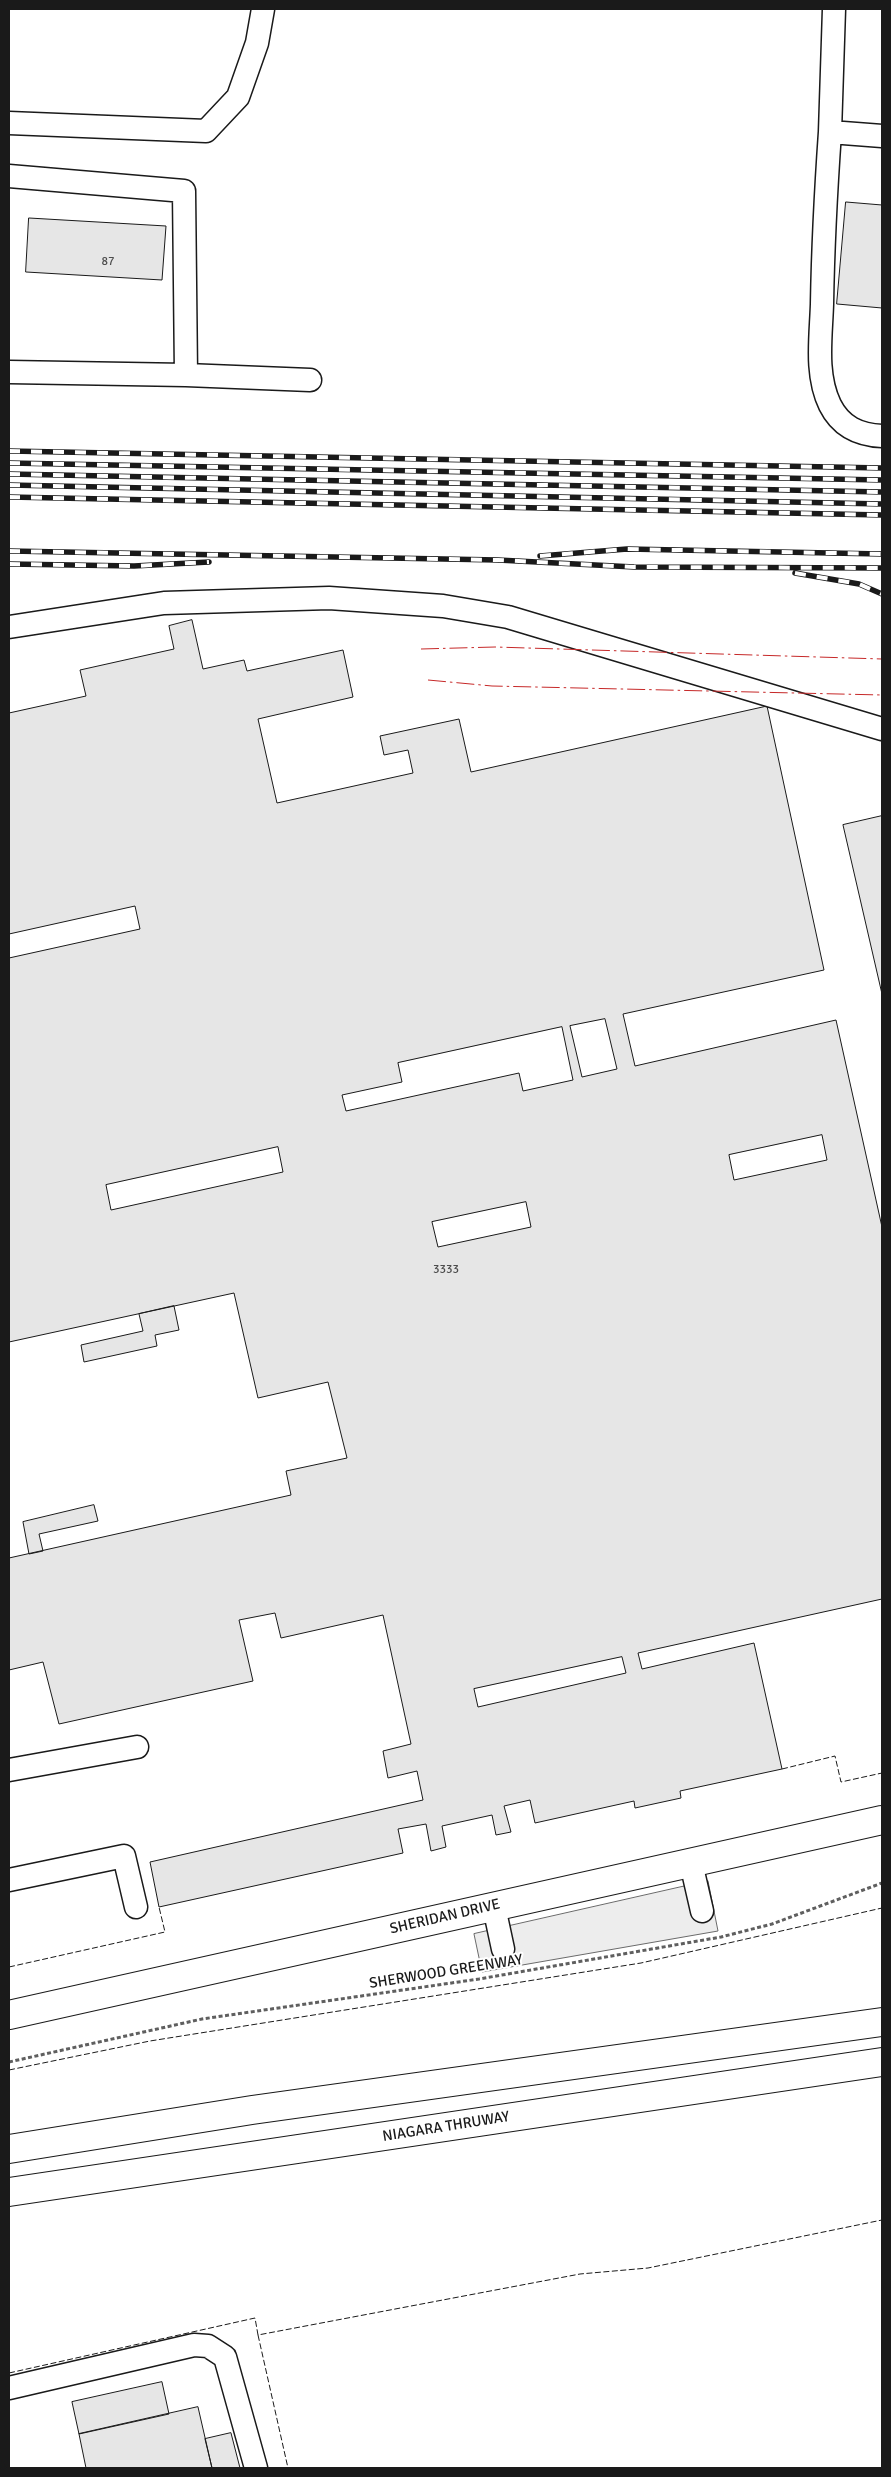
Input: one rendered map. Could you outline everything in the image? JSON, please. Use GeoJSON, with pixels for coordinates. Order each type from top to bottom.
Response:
{"type":"FeatureCollection","features":[{"type":"Feature","properties":{"kind":"main road","name":"SHERIDAN DRIVE"},"geometry":{"type":"LineString","coordinates":[[9,2015],[882,1820]]}},
{"type":"Feature","properties":{"kind":"main road"},"geometry":{"type":"LineString","coordinates":[[9,2149],[252,2110],[882,2022]]}},
{"type":"Feature","properties":{"kind":"main road","name":"NIAGARA THRUWAY"},"geometry":{"type":"LineString","coordinates":[[9,2192],[882,2062]]}},
{"type":"Feature","properties":{"kind":"lane"},"geometry":{"type":"LineString","coordinates":[[9,123],[206,131],[238,97],[257,43],[263,9]]}},
{"type":"Feature","properties":{"kind":"lane"},"geometry":{"type":"LineString","coordinates":[[834,9],[830,132],[824,215],[820,374],[830,405],[846,426],[866,436],[882,436]]}},
{"type":"Feature","properties":{"kind":"lane"},"geometry":{"type":"LineString","coordinates":[[830,132],[882,136]]}},
{"type":"Feature","properties":{"kind":"lane"},"geometry":{"type":"LineString","coordinates":[[9,176],[184,190],[186,375]]}},
{"type":"Feature","properties":{"kind":"lane"},"geometry":{"type":"LineString","coordinates":[[9,372],[186,375],[310,380]]}},
{"type":"Feature","properties":{"kind":"lane"},"geometry":{"type":"LineString","coordinates":[[9,626],[164,603],[329,598],[443,606],[508,617],[882,729]]}},
{"type":"Feature","properties":{"kind":"lane"},"geometry":{"type":"LineString","coordinates":[[9,1770],[137,1747]]}},
{"type":"Feature","properties":{"kind":"lane"},"geometry":{"type":"LineString","coordinates":[[9,1880],[124,1856],[136,1908]]}},
{"type":"Feature","properties":{"kind":"lane"},"geometry":{"type":"LineString","coordinates":[[691,1863],[702,1911]]}},
{"type":"Feature","properties":{"kind":"lane"},"geometry":{"type":"LineString","coordinates":[[494,1906],[503,1949]]}},
{"type":"Feature","properties":{"kind":"lane"},"geometry":{"type":"LineString","coordinates":[[9,2388],[194,2345],[208,2346],[225,2357],[256,2468]]}},
{"type":"Feature","properties":{"kind":"path","name":"SHERWOOD GREENWAY"},"geometry":{"type":"LineString","coordinates":[[9,2062],[202,2019],[480,1979],[721,1937],[772,1924],[882,1883]]}},
{"type":"Feature","properties":{"kind":"shaded area"},"geometry":{"type":"Polygon","coordinates":[[[708,1881],[718,1931],[482,1972],[474,1934],[708,1881]]]}},
{"type":"Feature","properties":{"kind":"building"},"geometry":{"type":"Polygon","coordinates":[[[846,202],[882,205],[882,308],[837,304],[846,202]]]}},
{"type":"Feature","properties":{"kind":"building"},"geometry":{"type":"Polygon","coordinates":[[[29,218],[166,226],[162,280],[26,272],[29,218]]]}},
{"type":"Feature","properties":{"kind":"building"},"geometry":{"type":"Polygon","coordinates":[[[192,620],[203,669],[244,660],[247,671],[343,650],[353,697],[258,719],[277,803],[413,773],[408,750],[384,755],[380,736],[459,719],[471,772],[767,706],[824,970],[623,1014],[635,1066],[836,1020],[882,1227],[882,1599],[638,1653],[642,1669],[754,1643],[782,1769],[680,1791],[681,1798],[635,1808],[634,1801],[535,1823],[530,1800],[504,1806],[511,1832],[496,1835],[492,1815],[442,1826],[446,1847],[431,1851],[426,1824],[398,1829],[403,1853],[159,1907],[150,1862],[423,1800],[417,1771],[388,1778],[383,1751],[411,1744],[383,1615],[281,1638],[275,1613],[239,1620],[253,1681],[59,1724],[43,1662],[9,1670],[9,1558],[291,1495],[286,1471],[347,1458],[328,1382],[258,1398],[234,1293],[9,1342],[9,958],[140,929],[135,906],[9,934],[9,713],[86,696],[80,670],[174,649],[169,626],[192,620]],[[605,1019],[570,1026],[582,1077],[617,1069],[605,1019]],[[562,1027],[398,1063],[402,1082],[342,1095],[346,1111],[519,1073],[523,1091],[573,1080],[562,1027]],[[822,1135],[729,1155],[734,1180],[827,1160],[822,1135]],[[278,1147],[106,1185],[111,1210],[283,1172],[278,1147]],[[526,1202],[432,1222],[438,1247],[531,1227],[526,1202]],[[622,1657],[474,1689],[478,1707],[626,1673],[622,1657]]]}},
{"type":"Feature","properties":{"kind":"building"},"geometry":{"type":"Polygon","coordinates":[[[882,816],[882,994],[843,825],[882,816]]]}},
{"type":"Feature","properties":{"kind":"building"},"geometry":{"type":"Polygon","coordinates":[[[174,1306],[179,1330],[155,1335],[157,1346],[84,1362],[81,1345],[143,1331],[139,1314],[174,1306]]]}},
{"type":"Feature","properties":{"kind":"building"},"geometry":{"type":"Polygon","coordinates":[[[94,1505],[98,1521],[39,1534],[43,1551],[29,1554],[23,1522],[94,1505]]]}},
{"type":"Feature","properties":{"kind":"building"},"geometry":{"type":"Polygon","coordinates":[[[162,2382],[169,2414],[79,2434],[72,2402],[162,2382]]]}},
{"type":"Feature","properties":{"kind":"building"},"geometry":{"type":"Polygon","coordinates":[[[198,2407],[212,2468],[86,2468],[79,2434],[198,2407]]]}},
{"type":"Feature","properties":{"kind":"building"},"geometry":{"type":"Polygon","coordinates":[[[231,2433],[240,2468],[212,2468],[205,2439],[231,2433]]]}},
{"type":"Feature","properties":{"kind":"railway"},"geometry":{"type":"LineString","coordinates":[[9,451],[882,468]]}},
{"type":"Feature","properties":{"kind":"railway"},"geometry":{"type":"LineString","coordinates":[[9,463],[882,480]]}},
{"type":"Feature","properties":{"kind":"railway"},"geometry":{"type":"LineString","coordinates":[[9,474],[882,492]]}},
{"type":"Feature","properties":{"kind":"railway"},"geometry":{"type":"LineString","coordinates":[[9,485],[882,504]]}},
{"type":"Feature","properties":{"kind":"railway"},"geometry":{"type":"LineString","coordinates":[[9,497],[882,515]]}},
{"type":"Feature","properties":{"kind":"railway"},"geometry":{"type":"LineString","coordinates":[[540,556],[627,549],[882,554]]}},
{"type":"Feature","properties":{"kind":"railway"},"geometry":{"type":"LineString","coordinates":[[9,551],[498,560],[634,567],[882,568]]}},
{"type":"Feature","properties":{"kind":"railway"},"geometry":{"type":"LineString","coordinates":[[9,564],[134,566],[209,562]]}},
{"type":"Feature","properties":{"kind":"railway"},"geometry":{"type":"LineString","coordinates":[[795,573],[859,584],[882,594]]}},
{"type":"Feature","properties":{"kind":"fence"},"geometry":{"type":"LineString","coordinates":[[782,1769],[835,1756],[841,1782],[882,1773]]}},
{"type":"Feature","properties":{"kind":"fence"},"geometry":{"type":"LineString","coordinates":[[9,1967],[165,1932],[159,1907]]}},
{"type":"Feature","properties":{"kind":"fence"},"geometry":{"type":"LineString","coordinates":[[9,2070],[150,2041],[641,1963],[882,1908]]}},
{"type":"Feature","properties":{"kind":"fence"},"geometry":{"type":"LineString","coordinates":[[9,2373],[255,2318],[258,2335],[580,2274],[648,2268],[882,2220]]}},
{"type":"Feature","properties":{"kind":"fence"},"geometry":{"type":"LineString","coordinates":[[258,2335],[288,2468]]}},
{"type":"Feature","properties":{"kind":"power"},"geometry":{"type":"LineString","coordinates":[[421,649],[495,647],[882,659]]}},
{"type":"Feature","properties":{"kind":"power"},"geometry":{"type":"LineString","coordinates":[[428,680],[492,686],[882,695]]}}]}
